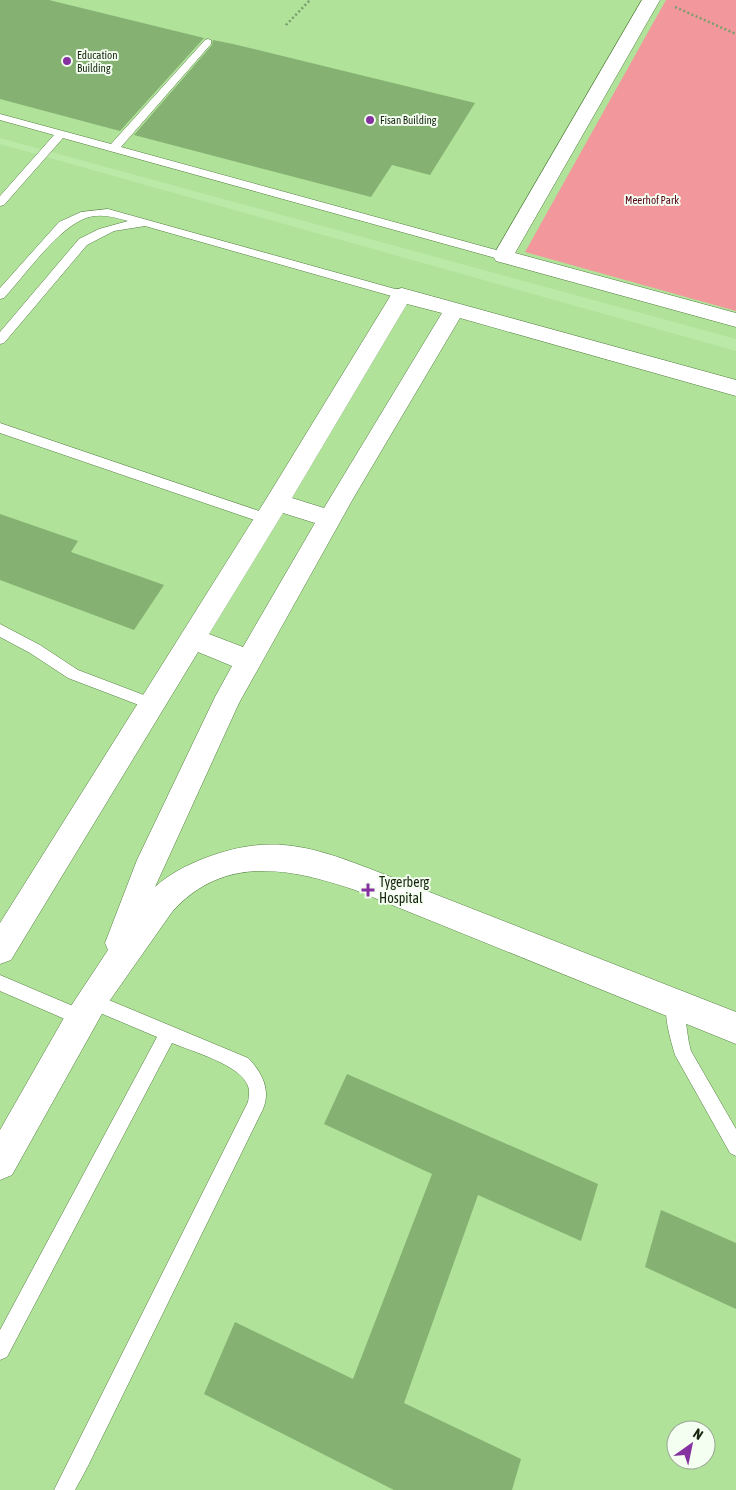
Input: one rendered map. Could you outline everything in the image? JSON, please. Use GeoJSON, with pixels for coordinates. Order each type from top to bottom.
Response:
{"type":"FeatureCollection","features":[{"type":"Feature","properties":{"kind":"street"},"geometry":{"type":"LineString","coordinates":[[651,0],[504,256],[736,320]]}},
{"type":"Feature","properties":{"kind":"street"},"geometry":{"type":"LineString","coordinates":[[0,950],[272,510],[402,295],[736,388]]}},
{"type":"Feature","properties":{"kind":"street"},"geometry":{"type":"LineString","coordinates":[[109,971],[147,870],[247,660],[455,309]]}},
{"type":"Feature","properties":{"kind":"street"},"geometry":{"type":"LineString","coordinates":[[272,510],[331,519]]}},
{"type":"Feature","properties":{"kind":"street"},"geometry":{"type":"LineString","coordinates":[[192,639],[247,660]]}},
{"type":"Feature","properties":{"kind":"street"},"geometry":{"type":"LineString","coordinates":[[0,1163],[109,971],[158,907],[177,887],[222,865],[257,857],[283,856],[308,861],[358,878],[736,1028]]}},
{"type":"Feature","properties":{"kind":"lane"},"geometry":{"type":"LineString","coordinates":[[114,148],[208,42]]}},
{"type":"Feature","properties":{"kind":"lane"},"geometry":{"type":"LineString","coordinates":[[0,117],[504,256]]}},
{"type":"Feature","properties":{"kind":"lane"},"geometry":{"type":"LineString","coordinates":[[0,203],[61,134]]}},
{"type":"Feature","properties":{"kind":"lane"},"geometry":{"type":"LineString","coordinates":[[0,295],[63,225],[77,217],[92,213],[108,212],[402,295]]}},
{"type":"Feature","properties":{"kind":"lane"},"geometry":{"type":"LineString","coordinates":[[0,340],[83,242],[92,236],[120,226],[155,224]]}},
{"type":"Feature","properties":{"kind":"lane"},"geometry":{"type":"LineString","coordinates":[[0,420],[4,430],[272,510]]}},
{"type":"Feature","properties":{"kind":"lane"},"geometry":{"type":"LineString","coordinates":[[0,630],[35,649],[73,674],[152,704]]}},
{"type":"Feature","properties":{"kind":"lane"},"geometry":{"type":"LineString","coordinates":[[0,983],[169,1032],[242,1064],[255,1079],[258,1094],[257,1103],[81,1460],[64,1490]]}},
{"type":"Feature","properties":{"kind":"lane"},"geometry":{"type":"LineString","coordinates":[[674,1004],[679,1040],[684,1055],[736,1146]]}},
{"type":"Feature","properties":{"kind":"lane"},"geometry":{"type":"LineString","coordinates":[[0,1350],[169,1032]]}},
{"type":"Feature","properties":{"kind":"path"},"geometry":{"type":"LineString","coordinates":[[286,25],[310,0]]}},
{"type":"Feature","properties":{"kind":"path"},"geometry":{"type":"LineString","coordinates":[[674,7],[736,34]]}},
{"type":"Feature","properties":{"kind":"shaded area"},"geometry":{"type":"Polygon","coordinates":[[[0,0],[736,0],[736,339],[0,138],[0,0]]]}},
{"type":"Feature","properties":{"kind":"shaded area","name":"Tygerberg Hospital"},"geometry":{"type":"Polygon","coordinates":[[[0,144],[736,351],[736,1490],[0,1490],[0,144]]]}},
{"type":"Feature","properties":{"kind":"green space","name":"Meerhof Park"},"geometry":{"type":"Polygon","coordinates":[[[666,0],[736,0],[736,311],[525,252],[666,0]]]}},
{"type":"Feature","properties":{"kind":"building","name":"Education Building"},"geometry":{"type":"Polygon","coordinates":[[[0,0],[49,0],[204,38],[120,131],[0,99],[0,0]]]}},
{"type":"Feature","properties":{"kind":"building","name":"Fisan Building"},"geometry":{"type":"Polygon","coordinates":[[[213,40],[475,103],[430,175],[392,165],[371,197],[134,135],[212,45],[213,40]]]}},
{"type":"Feature","properties":{"kind":"building"},"geometry":{"type":"Polygon","coordinates":[[[0,514],[78,541],[71,552],[164,585],[134,630],[0,580],[0,514]]]}},
{"type":"Feature","properties":{"kind":"building"},"geometry":{"type":"Polygon","coordinates":[[[347,1074],[598,1184],[581,1241],[478,1195],[404,1403],[521,1459],[512,1490],[394,1490],[204,1394],[235,1322],[353,1379],[432,1174],[324,1124],[347,1074]]]}},
{"type":"Feature","properties":{"kind":"building"},"geometry":{"type":"Polygon","coordinates":[[[661,1210],[736,1243],[736,1309],[645,1267],[661,1210]]]}},
{"type":"Feature","properties":{"kind":"place","name":"Education Building"},"geometry":{"type":"Point","coordinates":[67,61]}},
{"type":"Feature","properties":{"kind":"place","name":"Fisan Building"},"geometry":{"type":"Point","coordinates":[370,120]}},
{"type":"Feature","properties":{"kind":"place","name":"Tygerberg Hospital"},"geometry":{"type":"Point","coordinates":[368,890]}}]}
